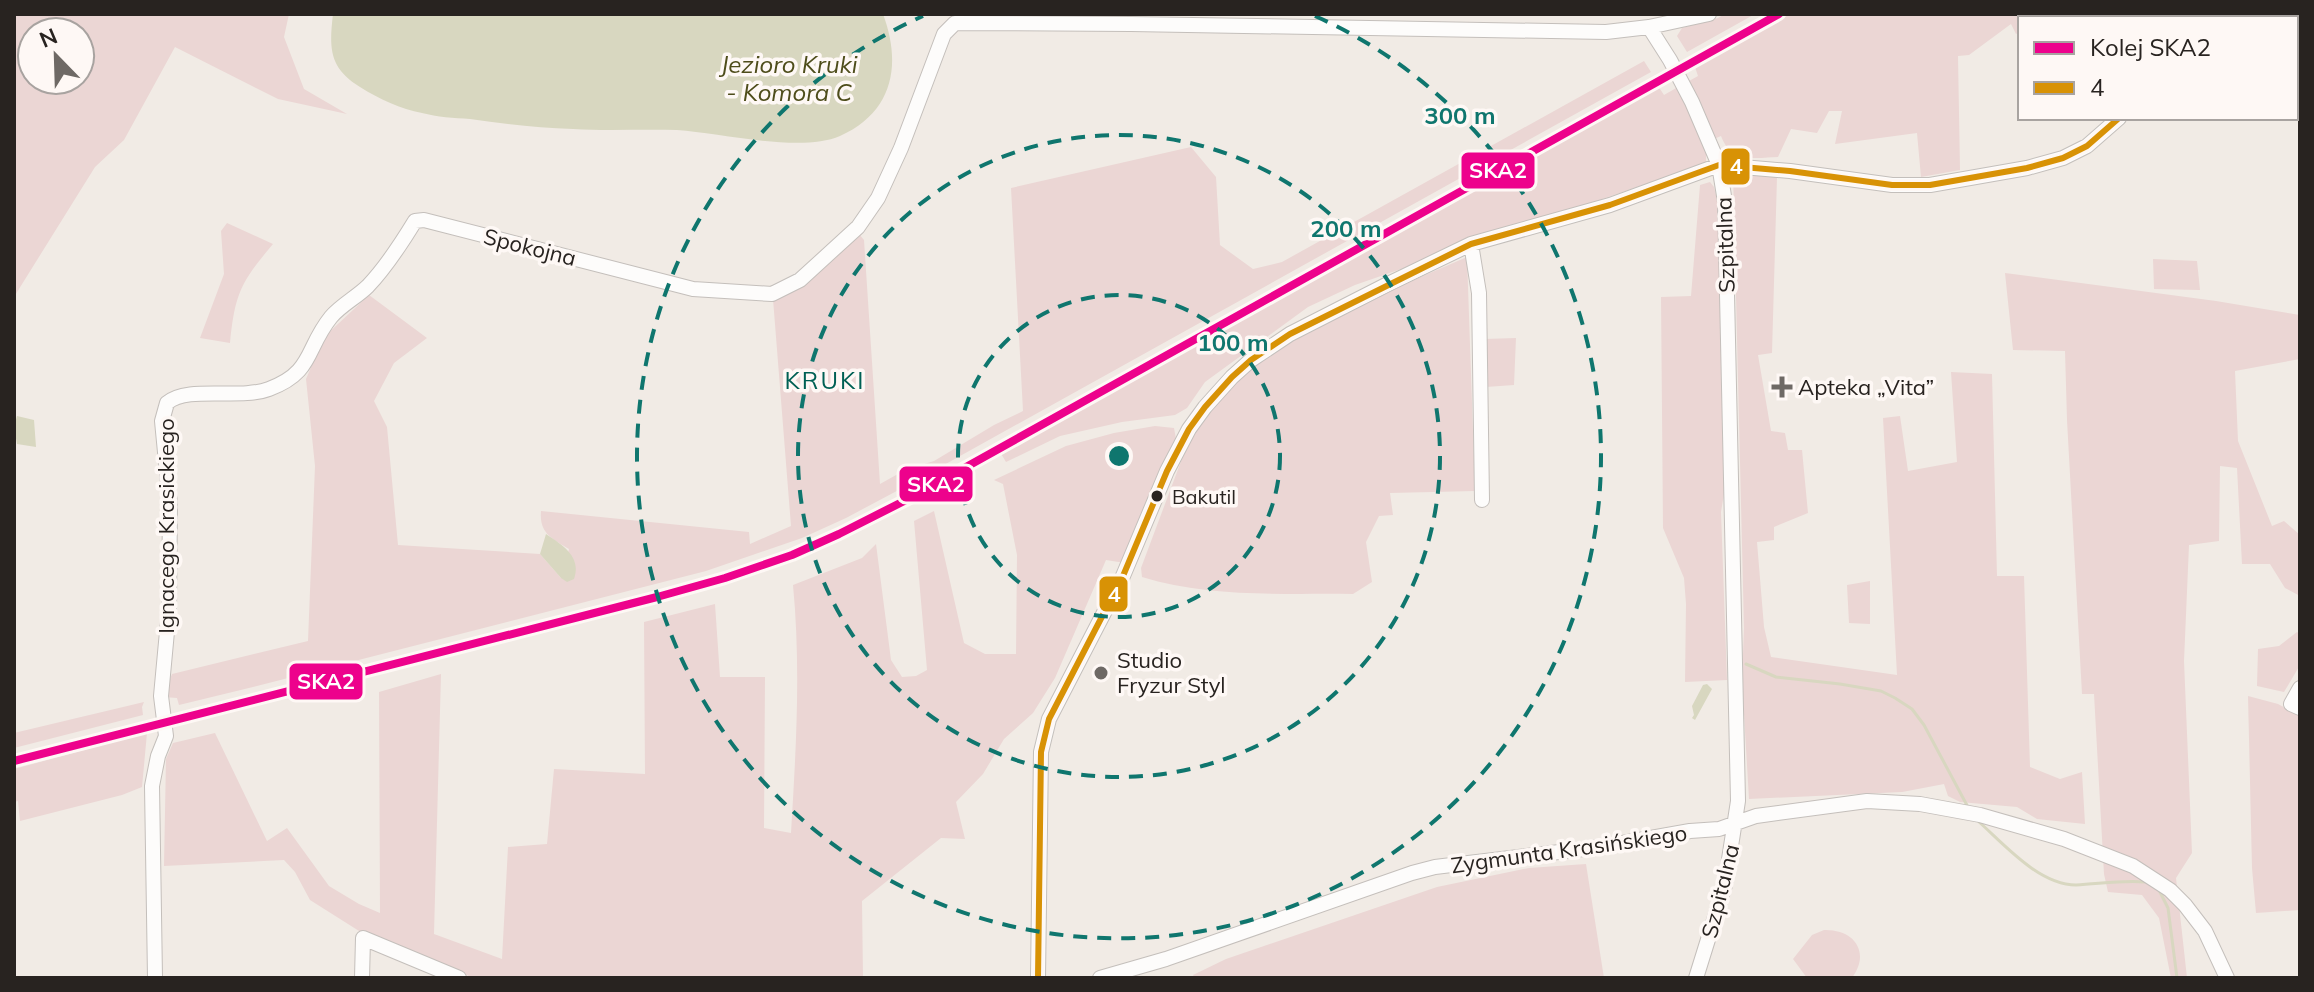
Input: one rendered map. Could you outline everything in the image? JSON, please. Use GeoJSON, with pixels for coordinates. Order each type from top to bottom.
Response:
{"type":"FeatureCollection","features":[{"type":"Feature","properties":{"kind":"street"},"geometry":{"type":"LineString","coordinates":[[1649,27],[1709,14]]}},
{"type":"Feature","properties":{"kind":"street","name":"Spokojna"},"geometry":{"type":"LineString","coordinates":[[389,263],[415,221],[424,220],[693,289],[772,294],[800,280],[858,227],[878,198],[901,148],[944,34],[955,23],[1606,32],[1649,27]]}},
{"type":"Feature","properties":{"kind":"street","name":"Szpitalna"},"geometry":{"type":"LineString","coordinates":[[1649,27],[1692,102],[1719,165],[1725,202],[1738,795],[1725,885],[1696,978]]}},
{"type":"Feature","properties":{"kind":"street"},"geometry":{"type":"LineString","coordinates":[[1038,978],[1040,776],[1044,735],[1057,703],[1123,576],[1167,471],[1189,429],[1232,377],[1271,346],[1471,244],[1610,205],[1719,165],[1892,185],[1930,185],[2027,168],[2063,158],[2087,146],[2117,120]]}},
{"type":"Feature","properties":{"kind":"street"},"geometry":{"type":"LineString","coordinates":[[1471,244],[1479,293],[1482,500]]}},
{"type":"Feature","properties":{"kind":"street","name":"Ignacego Krasickiego"},"geometry":{"type":"LineString","coordinates":[[155,978],[152,786],[166,736],[161,696],[169,610],[170,504],[162,421],[167,403],[180,395],[265,391],[295,376],[310,357],[319,332],[389,263]]}},
{"type":"Feature","properties":{"kind":"street"},"geometry":{"type":"LineString","coordinates":[[2300,688],[2291,704],[2300,708]]}},
{"type":"Feature","properties":{"kind":"street","name":"Zygmunta Krasińskiego"},"geometry":{"type":"LineString","coordinates":[[1100,978],[1166,959],[1423,870],[1719,829],[1756,816],[1867,801],[1920,804],[1980,815],[2064,839],[2133,866],[2170,890],[2185,905],[2205,931],[2227,978]]}},
{"type":"Feature","properties":{"kind":"street"},"geometry":{"type":"LineString","coordinates":[[362,978],[363,938],[459,978]]}},
{"type":"Feature","properties":{"kind":"shaded area"},"geometry":{"type":"Polygon","coordinates":[[[14,14],[289,14],[284,37],[304,89],[347,114],[278,99],[175,47],[124,140],[95,167],[14,297],[14,14]]]}},
{"type":"Feature","properties":{"kind":"shaded area"},"geometry":{"type":"Polygon","coordinates":[[[1725,14],[1755,14],[1687,52],[1677,36],[1682,28],[1725,14]]]}},
{"type":"Feature","properties":{"kind":"shaded area"},"geometry":{"type":"Polygon","coordinates":[[[1790,14],[2053,14],[2018,16],[2018,33],[2011,24],[1969,55],[1958,56],[1960,170],[1921,177],[1917,133],[1835,144],[1842,111],[1829,111],[1817,133],[1791,129],[1778,157],[1737,155],[1725,145],[1721,136],[1714,139],[1689,81],[1698,76],[1695,67],[1790,14]]]}},
{"type":"Feature","properties":{"kind":"shaded area"},"geometry":{"type":"Polygon","coordinates":[[[1644,61],[1651,72],[908,485],[802,538],[706,571],[253,687],[179,705],[177,698],[163,697],[172,674],[308,641],[315,466],[306,379],[324,337],[369,295],[427,338],[394,363],[374,401],[387,427],[398,545],[540,554],[561,578],[569,549],[544,530],[541,511],[749,532],[750,544],[791,526],[773,299],[859,234],[864,240],[880,484],[905,470],[934,461],[1023,411],[1011,188],[1191,147],[1216,177],[1220,245],[1253,269],[1282,262],[1644,61]]]}},
{"type":"Feature","properties":{"kind":"shaded area"},"geometry":{"type":"Polygon","coordinates":[[[1658,86],[1664,95],[1678,87],[1706,152],[1706,163],[1355,285],[1308,307],[1205,382],[1187,408],[1175,415],[1122,422],[1060,436],[1006,462],[1000,452],[1357,256],[1658,86]]]}},
{"type":"Feature","properties":{"kind":"shaded area"},"geometry":{"type":"Polygon","coordinates":[[[1733,172],[1777,177],[1772,353],[1758,355],[1771,431],[1785,433],[1788,450],[1802,450],[1808,513],[1774,527],[1774,540],[1757,542],[1764,627],[1771,657],[1897,675],[1883,418],[1900,416],[1908,471],[1957,462],[1951,372],[1992,374],[1997,576],[2024,576],[2030,767],[2060,779],[2082,772],[2085,824],[2037,819],[2017,807],[1960,802],[1948,796],[1944,784],[1902,792],[1749,799],[1742,680],[1744,628],[1733,172]]]}},
{"type":"Feature","properties":{"kind":"shaded area"},"geometry":{"type":"Polygon","coordinates":[[[1710,182],[1719,207],[1726,482],[1721,512],[1727,680],[1685,682],[1684,578],[1663,528],[1661,297],[1691,296],[1700,185],[1710,182]]]}},
{"type":"Feature","properties":{"kind":"shaded area"},"geometry":{"type":"Polygon","coordinates":[[[227,223],[273,244],[241,289],[230,343],[200,338],[224,274],[221,231],[227,223]]]}},
{"type":"Feature","properties":{"kind":"shaded area"},"geometry":{"type":"Polygon","coordinates":[[[1467,257],[1475,491],[1390,493],[1393,515],[1379,516],[1366,542],[1372,582],[1353,594],[1220,591],[1142,577],[1141,568],[1201,408],[1277,339],[1467,257]]]}},
{"type":"Feature","properties":{"kind":"shaded area"},"geometry":{"type":"Polygon","coordinates":[[[2153,259],[2197,261],[2200,290],[2154,289],[2153,259]]]}},
{"type":"Feature","properties":{"kind":"shaded area"},"geometry":{"type":"Polygon","coordinates":[[[2005,273],[2300,315],[2300,359],[2235,371],[2238,441],[2272,526],[2284,521],[2300,535],[2300,596],[2285,588],[2270,564],[2242,564],[2237,468],[2220,466],[2219,541],[2189,545],[2184,661],[2192,853],[2176,878],[2187,978],[2171,978],[2159,918],[2142,895],[2108,892],[2104,874],[2094,694],[2082,694],[2065,351],[2013,350],[2005,273]]]}},
{"type":"Feature","properties":{"kind":"shaded area"},"geometry":{"type":"Polygon","coordinates":[[[1516,338],[1514,385],[1486,387],[1484,339],[1516,338]]]}},
{"type":"Feature","properties":{"kind":"shaded area"},"geometry":{"type":"Polygon","coordinates":[[[1155,426],[1174,428],[1176,439],[1125,563],[1106,560],[1055,678],[1033,713],[1004,739],[983,774],[956,802],[965,839],[941,838],[862,901],[863,978],[474,978],[367,936],[310,900],[295,872],[284,860],[164,866],[166,759],[173,743],[215,733],[267,841],[287,828],[329,886],[380,913],[379,692],[441,674],[434,934],[502,959],[508,847],[547,844],[554,769],[645,774],[644,622],[715,604],[720,677],[765,677],[764,828],[791,833],[797,678],[793,585],[862,558],[876,544],[891,660],[902,677],[916,676],[927,670],[914,521],[934,511],[964,643],[985,654],[1016,654],[1017,555],[1003,484],[994,480],[1066,446],[1155,426]]]}},
{"type":"Feature","properties":{"kind":"shaded area"},"geometry":{"type":"Polygon","coordinates":[[[1870,581],[1870,624],[1849,623],[1847,585],[1870,581]]]}},
{"type":"Feature","properties":{"kind":"shaded area"},"geometry":{"type":"Polygon","coordinates":[[[2297,632],[2300,634],[2300,665],[2284,692],[2257,686],[2258,649],[2279,646],[2297,632]]]}},
{"type":"Feature","properties":{"kind":"shaded area"},"geometry":{"type":"Polygon","coordinates":[[[2248,696],[2278,704],[2300,716],[2300,910],[2256,913],[2248,696]]]}},
{"type":"Feature","properties":{"kind":"shaded area"},"geometry":{"type":"Polygon","coordinates":[[[144,702],[143,715],[14,748],[14,733],[144,702]]]}},
{"type":"Feature","properties":{"kind":"shaded area"},"geometry":{"type":"Polygon","coordinates":[[[147,733],[142,787],[20,821],[18,801],[14,802],[14,769],[147,733]]]}},
{"type":"Feature","properties":{"kind":"shaded area"},"geometry":{"type":"Polygon","coordinates":[[[1586,864],[1604,978],[1195,978],[1193,975],[1226,959],[1437,887],[1529,868],[1586,864]]]}},
{"type":"Feature","properties":{"kind":"shaded area"},"geometry":{"type":"Polygon","coordinates":[[[1824,930],[1844,933],[1856,944],[1860,959],[1852,978],[1807,978],[1793,959],[1812,935],[1824,930]]]}},
{"type":"Feature","properties":{"kind":"water","name":"Jezioro Kruki - Komora C"},"geometry":{"type":"Polygon","coordinates":[[[333,14],[883,14],[892,51],[892,69],[882,100],[872,114],[858,126],[824,141],[783,142],[677,130],[522,126],[414,111],[367,91],[342,72],[333,56],[333,14]]]}},
{"type":"Feature","properties":{"kind":"water"},"geometry":{"type":"Polygon","coordinates":[[[17,416],[34,420],[36,447],[17,444],[14,427],[17,416]]]}},
{"type":"Feature","properties":{"kind":"water"},"geometry":{"type":"Polygon","coordinates":[[[546,534],[573,558],[574,579],[567,582],[561,578],[540,554],[546,534]]]}},
{"type":"Feature","properties":{"kind":"water"},"geometry":{"type":"Polygon","coordinates":[[[1707,684],[1712,689],[1695,720],[1692,718],[1692,706],[1703,685],[1707,684]]]}},
{"type":"Feature","properties":{"kind":"waterway"},"geometry":{"type":"LineString","coordinates":[[1746,664],[1776,677],[1881,691],[1912,709],[1924,725],[1969,809]]}},
{"type":"Feature","properties":{"kind":"waterway"},"geometry":{"type":"LineString","coordinates":[[1978,821],[2023,862],[2062,883],[2145,882]]}},
{"type":"Feature","properties":{"kind":"waterway"},"geometry":{"type":"LineString","coordinates":[[2160,892],[2168,908],[2177,978]]}},
{"type":"Feature","properties":{"kind":"rail line","name":"SKA2"},"geometry":{"type":"LineString","coordinates":[[14,761],[657,597],[792,555],[914,496],[1779,14]]}},
{"type":"Feature","properties":{"kind":"transit line","name":"4"},"geometry":{"type":"LineString","coordinates":[[1038,978],[1041,752],[1049,719],[1123,576],[1167,471],[1189,429],[1205,407],[1251,360],[1290,334],[1471,244],[1610,205],[1719,165],[1892,185],[1930,185],[2027,168],[2063,158],[2087,146],[2117,120]]}},
{"type":"Feature","properties":{"kind":"place","name":"Apteka „Vita”"},"geometry":{"type":"Point","coordinates":[1782,387]}},
{"type":"Feature","properties":{"kind":"place","name":"Bakutil"},"geometry":{"type":"Point","coordinates":[1157,496]}},
{"type":"Feature","properties":{"kind":"place","name":"Studio Fryzur Styl"},"geometry":{"type":"Point","coordinates":[1101,673]}},
{"type":"Feature","properties":{"kind":"district","name":"KRUKI"},"geometry":{"type":"Point","coordinates":[825,380]}}]}
